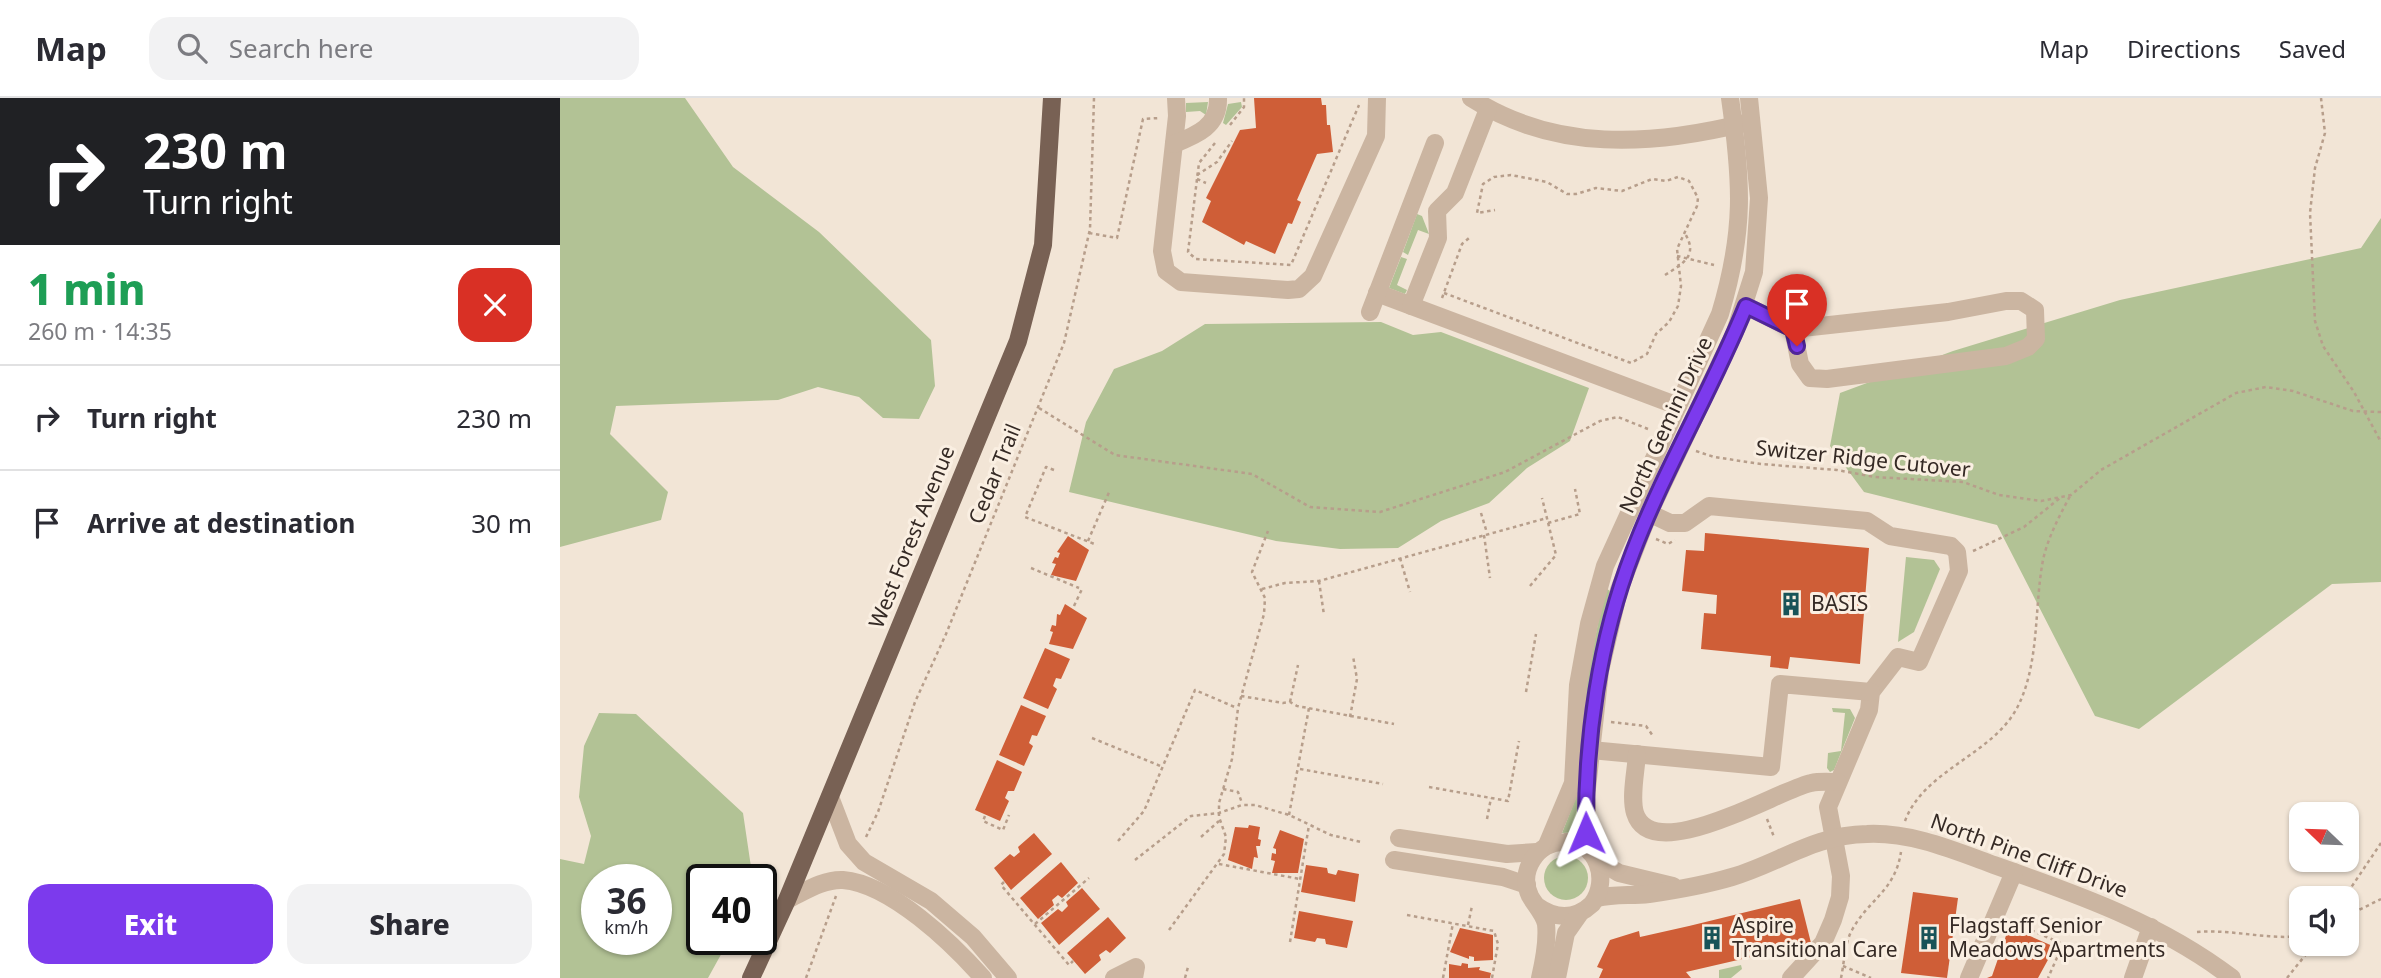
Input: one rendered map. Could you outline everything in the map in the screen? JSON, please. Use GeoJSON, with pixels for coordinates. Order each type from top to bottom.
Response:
{"type":"FeatureCollection","features":[{"type":"Feature","properties":{"kind":"main road","name":"West Forest Avenue"},"geometry":{"type":"LineString","coordinates":[[751,978],[787,900],[1018,341],[1043,244],[1052,98]]}},
{"type":"Feature","properties":{"kind":"street"},"geometry":{"type":"LineString","coordinates":[[1174,144],[1205,130],[1217,113],[1218,98]]}},
{"type":"Feature","properties":{"kind":"street"},"geometry":{"type":"LineString","coordinates":[[1176,107],[1162,251],[1166,271],[1181,282],[1298,289],[1313,276],[1376,136],[1377,98]]}},
{"type":"Feature","properties":{"kind":"street"},"geometry":{"type":"LineString","coordinates":[[1471,98],[1488,109],[1549,134],[1586,139],[1625,140],[1752,121]]}},
{"type":"Feature","properties":{"kind":"street","name":"North Gemini Drive"},"geometry":{"type":"LineString","coordinates":[[1527,885],[1527,873],[1565,807],[1574,776],[1577,685],[1597,595],[1620,532],[1720,314],[1733,270],[1741,189],[1730,98]]}},
{"type":"Feature","properties":{"kind":"street","name":"North Gemini Drive"},"geometry":{"type":"LineString","coordinates":[[1597,898],[1602,879],[1593,856],[1586,797],[1606,641],[1619,590],[1649,513],[1746,306],[1758,243],[1759,198],[1749,98]]}},
{"type":"Feature","properties":{"kind":"street"},"geometry":{"type":"LineString","coordinates":[[1412,306],[1438,238],[1437,211],[1455,193],[1488,109]]}},
{"type":"Feature","properties":{"kind":"street"},"geometry":{"type":"LineString","coordinates":[[1370,312],[1435,143]]}},
{"type":"Feature","properties":{"kind":"street"},"geometry":{"type":"LineString","coordinates":[[1412,202],[1437,211]]}},
{"type":"Feature","properties":{"kind":"street"},"geometry":{"type":"LineString","coordinates":[[1377,293],[1678,406]]}},
{"type":"Feature","properties":{"kind":"street"},"geometry":{"type":"LineString","coordinates":[[1746,306],[1793,329],[1948,312],[2006,301],[2021,301],[2035,310],[2037,320],[2036,339],[2028,347],[2006,356],[1827,379],[1810,378],[1800,364],[1793,329]]}},
{"type":"Feature","properties":{"kind":"street"},"geometry":{"type":"LineString","coordinates":[[1649,513],[1670,523],[1685,523],[1709,506],[1867,521],[1890,536],[1951,546],[1957,552],[1959,571],[1919,662],[1898,657],[1871,692],[1869,710],[1828,807],[1842,876],[1840,897],[1823,943],[1791,978]]}},
{"type":"Feature","properties":{"kind":"street"},"geometry":{"type":"LineString","coordinates":[[1765,801],[1780,684],[1871,692]]}},
{"type":"Feature","properties":{"kind":"street"},"geometry":{"type":"LineString","coordinates":[[1591,750],[1771,767]]}},
{"type":"Feature","properties":{"kind":"street"},"geometry":{"type":"LineString","coordinates":[[1637,754],[1634,811],[1639,822],[1657,831],[1698,828],[1810,783],[1838,782]]}},
{"type":"Feature","properties":{"kind":"street"},"geometry":{"type":"LineString","coordinates":[[830,797],[848,844],[864,862],[931,901],[973,937],[1007,978]]}},
{"type":"Feature","properties":{"kind":"street","name":"North Pine Cliff Drive"},"geometry":{"type":"LineString","coordinates":[[1597,898],[1615,894],[1649,894],[1735,876],[1810,843],[1833,838],[1865,834],[1902,835],[2014,872],[2151,927],[2200,955],[2232,978]]}},
{"type":"Feature","properties":{"kind":"street"},"geometry":{"type":"LineString","coordinates":[[1399,838],[1507,854],[1569,842],[1593,856]]}},
{"type":"Feature","properties":{"kind":"street","name":"North Pine Cliff Drive"},"geometry":{"type":"LineString","coordinates":[[1593,856],[1619,873],[1676,887]]}},
{"type":"Feature","properties":{"kind":"street"},"geometry":{"type":"LineString","coordinates":[[1394,860],[1503,877],[1527,885],[1546,923],[1545,955],[1539,978]]}},
{"type":"Feature","properties":{"kind":"street"},"geometry":{"type":"LineString","coordinates":[[1969,978],[2014,872]]}},
{"type":"Feature","properties":{"kind":"street"},"geometry":{"type":"LineString","coordinates":[[787,900],[825,882],[842,880],[853,883],[914,912],[958,950],[983,978]]}},
{"type":"Feature","properties":{"kind":"street"},"geometry":{"type":"LineString","coordinates":[[1557,978],[1566,933],[1580,914],[1597,898]]}},
{"type":"Feature","properties":{"kind":"street"},"geometry":{"type":"LineString","coordinates":[[1537,906],[1557,916],[1580,914]]}},
{"type":"Feature","properties":{"kind":"street"},"geometry":{"type":"LineString","coordinates":[[2133,978],[2151,927]]}},
{"type":"Feature","properties":{"kind":"street"},"geometry":{"type":"LineString","coordinates":[[1114,978],[1136,967],[1134,978]]}},
{"type":"Feature","properties":{"kind":"path","name":"Cedar Trail"},"geometry":{"type":"LineString","coordinates":[[862,843],[878,812],[915,702],[1064,343],[1089,233],[1094,98]]}},
{"type":"Feature","properties":{"kind":"path"},"geometry":{"type":"LineString","coordinates":[[1244,98],[1244,107],[1199,163],[1188,252],[1196,259],[1291,265],[1358,111],[1360,98]]}},
{"type":"Feature","properties":{"kind":"path"},"geometry":{"type":"LineString","coordinates":[[2321,98],[2325,133],[2315,168],[2309,213],[2315,321],[2323,346],[2354,391],[2381,442]]}},
{"type":"Feature","properties":{"kind":"path"},"geometry":{"type":"LineString","coordinates":[[1089,233],[1117,239],[1143,119],[1176,107]]}},
{"type":"Feature","properties":{"kind":"path"},"geometry":{"type":"LineString","coordinates":[[1197,177],[1217,162],[1232,141]]}},
{"type":"Feature","properties":{"kind":"path"},"geometry":{"type":"LineString","coordinates":[[1444,293],[1631,363],[1647,354],[1656,334],[1669,322],[1678,306],[1681,286],[1677,256],[1684,232],[1695,214],[1698,198],[1689,181],[1678,177],[1665,181],[1646,180],[1622,191],[1595,188],[1567,194],[1546,182],[1511,176],[1494,177],[1483,184],[1477,214],[1495,211]]}},
{"type":"Feature","properties":{"kind":"path"},"geometry":{"type":"LineString","coordinates":[[1197,177],[1206,183]]}},
{"type":"Feature","properties":{"kind":"path"},"geometry":{"type":"LineString","coordinates":[[1665,275],[1688,259],[1691,245],[1684,232]]}},
{"type":"Feature","properties":{"kind":"path"},"geometry":{"type":"LineString","coordinates":[[1436,314],[1462,244],[1469,238]]}},
{"type":"Feature","properties":{"kind":"path"},"geometry":{"type":"LineString","coordinates":[[1455,242],[1462,244]]}},
{"type":"Feature","properties":{"kind":"path"},"geometry":{"type":"LineString","coordinates":[[1677,256],[1722,267]]}},
{"type":"Feature","properties":{"kind":"path"},"geometry":{"type":"LineString","coordinates":[[1906,817],[1929,788],[1997,735],[2017,708],[2030,669],[2043,559],[2050,532],[2071,495],[2101,470],[2236,393],[2266,387],[2293,391],[2363,412],[2381,412]]}},
{"type":"Feature","properties":{"kind":"path"},"geometry":{"type":"LineString","coordinates":[[1039,408],[1115,455],[1252,474],[1310,507],[1380,512],[1505,472],[1600,421],[1618,417],[1652,431]]}},
{"type":"Feature","properties":{"kind":"path","name":"Switzer Ridge Cutover"},"geometry":{"type":"LineString","coordinates":[[1693,450],[1714,457],[1761,464],[1837,470],[1875,477],[1963,482],[2009,497],[2041,501],[2071,495]]}},
{"type":"Feature","properties":{"kind":"path"},"geometry":{"type":"LineString","coordinates":[[1054,470],[1046,467],[1026,517],[1097,545]]}},
{"type":"Feature","properties":{"kind":"path"},"geometry":{"type":"LineString","coordinates":[[1548,523],[1580,514],[1575,489]]}},
{"type":"Feature","properties":{"kind":"path"},"geometry":{"type":"LineString","coordinates":[[1088,541],[1111,490]]}},
{"type":"Feature","properties":{"kind":"path"},"geometry":{"type":"LineString","coordinates":[[1981,547],[2024,527],[2062,496]]}},
{"type":"Feature","properties":{"kind":"path"},"geometry":{"type":"LineString","coordinates":[[1530,586],[1556,555],[1542,498]]}},
{"type":"Feature","properties":{"kind":"path"},"geometry":{"type":"LineString","coordinates":[[1481,513],[1490,578]]}},
{"type":"Feature","properties":{"kind":"path"},"geometry":{"type":"LineString","coordinates":[[1262,589],[1285,583],[1319,581],[1547,517]]}},
{"type":"Feature","properties":{"kind":"path"},"geometry":{"type":"LineString","coordinates":[[1169,930],[1219,864],[1225,846],[1219,813],[1223,789],[1235,740],[1238,708],[1264,614],[1262,589],[1252,568],[1268,531]]}},
{"type":"Feature","properties":{"kind":"path"},"geometry":{"type":"LineString","coordinates":[[1400,558],[1410,592]]}},
{"type":"Feature","properties":{"kind":"path"},"geometry":{"type":"LineString","coordinates":[[1031,568],[1081,588],[1074,606]]}},
{"type":"Feature","properties":{"kind":"path"},"geometry":{"type":"LineString","coordinates":[[1319,581],[1324,615]]}},
{"type":"Feature","properties":{"kind":"path"},"geometry":{"type":"LineString","coordinates":[[1526,692],[1536,634]]}},
{"type":"Feature","properties":{"kind":"path"},"geometry":{"type":"LineString","coordinates":[[1350,717],[1357,679],[1353,656]]}},
{"type":"Feature","properties":{"kind":"path"},"geometry":{"type":"LineString","coordinates":[[1290,702],[1298,665]]}},
{"type":"Feature","properties":{"kind":"path"},"geometry":{"type":"LineString","coordinates":[[1118,841],[1140,818],[1195,690],[1238,708]]}},
{"type":"Feature","properties":{"kind":"path"},"geometry":{"type":"LineString","coordinates":[[1241,696],[1290,702],[1350,717],[1394,724]]}},
{"type":"Feature","properties":{"kind":"path"},"geometry":{"type":"LineString","coordinates":[[1289,815],[1309,708]]}},
{"type":"Feature","properties":{"kind":"path"},"geometry":{"type":"LineString","coordinates":[[1608,721],[1646,726],[1653,736]]}},
{"type":"Feature","properties":{"kind":"path"},"geometry":{"type":"LineString","coordinates":[[1091,738],[1163,767]]}},
{"type":"Feature","properties":{"kind":"path"},"geometry":{"type":"LineString","coordinates":[[1429,787],[1508,801],[1519,741]]}},
{"type":"Feature","properties":{"kind":"path"},"geometry":{"type":"LineString","coordinates":[[1298,769],[1383,784]]}},
{"type":"Feature","properties":{"kind":"path"},"geometry":{"type":"LineString","coordinates":[[1223,789],[1238,792],[1242,805]]}},
{"type":"Feature","properties":{"kind":"path"},"geometry":{"type":"LineString","coordinates":[[1486,819],[1491,798]]}},
{"type":"Feature","properties":{"kind":"path"},"geometry":{"type":"LineString","coordinates":[[1765,801],[1774,837]]}},
{"type":"Feature","properties":{"kind":"path"},"geometry":{"type":"LineString","coordinates":[[1135,860],[1184,820],[1242,805],[1255,805],[1289,815],[1361,842]]}},
{"type":"Feature","properties":{"kind":"path"},"geometry":{"type":"LineString","coordinates":[[985,816],[983,821],[1003,830],[1009,815]]}},
{"type":"Feature","properties":{"kind":"path"},"geometry":{"type":"LineString","coordinates":[[1201,837],[1220,820]]}},
{"type":"Feature","properties":{"kind":"path"},"geometry":{"type":"LineString","coordinates":[[1290,942],[1310,825]]}},
{"type":"Feature","properties":{"kind":"path"},"geometry":{"type":"LineString","coordinates":[[2352,886],[2381,843]]}},
{"type":"Feature","properties":{"kind":"path"},"geometry":{"type":"LineString","coordinates":[[1841,978],[1851,930],[1889,886],[1901,853]]}},
{"type":"Feature","properties":{"kind":"path"},"geometry":{"type":"LineString","coordinates":[[1219,864],[1300,879]]}},
{"type":"Feature","properties":{"kind":"path"},"geometry":{"type":"LineString","coordinates":[[1034,925],[1089,878]]}},
{"type":"Feature","properties":{"kind":"path"},"geometry":{"type":"LineString","coordinates":[[1004,883],[1000,885],[1069,965],[1073,961]]}},
{"type":"Feature","properties":{"kind":"path"},"geometry":{"type":"LineString","coordinates":[[806,978],[838,891]]}},
{"type":"Feature","properties":{"kind":"path"},"geometry":{"type":"LineString","coordinates":[[2359,910],[2381,899]]}},
{"type":"Feature","properties":{"kind":"path"},"geometry":{"type":"LineString","coordinates":[[1468,925],[1472,906]]}},
{"type":"Feature","properties":{"kind":"path"},"geometry":{"type":"LineString","coordinates":[[1407,915],[1491,930],[1496,934],[1498,944],[1492,978]]}},
{"type":"Feature","properties":{"kind":"path"},"geometry":{"type":"LineString","coordinates":[[2005,919],[2063,944],[2048,978]]}},
{"type":"Feature","properties":{"kind":"path"},"geometry":{"type":"LineString","coordinates":[[1443,978],[1453,923]]}},
{"type":"Feature","properties":{"kind":"path"},"geometry":{"type":"LineString","coordinates":[[2197,932],[2224,931],[2269,938],[2289,937]]}},
{"type":"Feature","properties":{"kind":"path"},"geometry":{"type":"LineString","coordinates":[[2287,978],[2305,956]]}},
{"type":"Feature","properties":{"kind":"path"},"geometry":{"type":"LineString","coordinates":[[1843,966],[1871,978]]}},
{"type":"Feature","properties":{"kind":"path"},"geometry":{"type":"LineString","coordinates":[[1185,978],[1188,967]]}},
{"type":"Feature","properties":{"kind":"green space"},"geometry":{"type":"Polygon","coordinates":[[[560,98],[685,98],[733,167],[819,232],[931,340],[935,386],[919,419],[883,418],[859,397],[818,387],[778,400],[616,406],[610,434],[668,492],[661,520],[560,547],[560,98]]]}},
{"type":"Feature","properties":{"kind":"green space"},"geometry":{"type":"Polygon","coordinates":[[[1208,102],[1206,115],[1200,111],[1186,112],[1186,103],[1208,102]]]}},
{"type":"Feature","properties":{"kind":"green space"},"geometry":{"type":"Polygon","coordinates":[[[1241,102],[1242,107],[1226,125],[1223,123],[1228,104],[1241,102]]]}},
{"type":"Feature","properties":{"kind":"green space"},"geometry":{"type":"Polygon","coordinates":[[[1417,214],[1422,216],[1429,234],[1418,230],[1408,255],[1403,252],[1417,214]]]}},
{"type":"Feature","properties":{"kind":"green space"},"geometry":{"type":"Polygon","coordinates":[[[2381,218],[2381,582],[2332,584],[2139,729],[2095,716],[1997,525],[1864,492],[1830,446],[1840,393],[1953,351],[2120,300],[2361,248],[2381,218]]]}},
{"type":"Feature","properties":{"kind":"green space"},"geometry":{"type":"Polygon","coordinates":[[[1401,257],[1407,259],[1397,285],[1407,290],[1405,294],[1389,288],[1401,257]]]}},
{"type":"Feature","properties":{"kind":"green space"},"geometry":{"type":"Polygon","coordinates":[[[1381,322],[1413,335],[1441,332],[1589,388],[1570,441],[1527,468],[1489,503],[1441,521],[1398,548],[1340,549],[1276,541],[1069,492],[1086,422],[1114,369],[1162,351],[1205,324],[1381,322]]]}},
{"type":"Feature","properties":{"kind":"green space"},"geometry":{"type":"Polygon","coordinates":[[[1906,557],[1934,560],[1940,569],[1914,632],[1898,642],[1906,557]]]}},
{"type":"Feature","properties":{"kind":"green space"},"geometry":{"type":"Polygon","coordinates":[[[1605,587],[1611,592],[1579,832],[1562,833],[1577,795],[1580,716],[1605,587]]]}},
{"type":"Feature","properties":{"kind":"green space"},"geometry":{"type":"Polygon","coordinates":[[[1832,708],[1850,709],[1855,718],[1834,770],[1830,772],[1827,768],[1828,753],[1841,751],[1845,713],[1833,712],[1832,708]]]}},
{"type":"Feature","properties":{"kind":"green space"},"geometry":{"type":"Polygon","coordinates":[[[599,713],[636,714],[743,813],[751,864],[686,864],[686,955],[721,955],[708,978],[560,978],[560,859],[584,864],[591,836],[579,797],[584,746],[599,713]]]}},
{"type":"Feature","properties":{"kind":"green space"},"geometry":{"type":"Polygon","coordinates":[[[1566,856],[1581,863],[1588,878],[1581,893],[1566,900],[1551,893],[1544,878],[1551,863],[1566,856]]]}},
{"type":"Feature","properties":{"kind":"green space"},"geometry":{"type":"Polygon","coordinates":[[[1741,965],[1742,969],[1731,978],[1719,978],[1719,970],[1741,965]]]}},
{"type":"Feature","properties":{"kind":"building"},"geometry":{"type":"Polygon","coordinates":[[[1254,98],[1321,98],[1322,105],[1326,105],[1327,125],[1330,125],[1333,152],[1317,154],[1297,200],[1301,202],[1292,224],[1288,223],[1275,254],[1246,241],[1244,245],[1202,222],[1211,201],[1206,198],[1240,130],[1256,128],[1254,98]]]}},
{"type":"Feature","properties":{"kind":"building","name":"BASIS"},"geometry":{"type":"Polygon","coordinates":[[[1705,533],[1869,548],[1860,664],[1790,657],[1788,669],[1770,667],[1771,656],[1701,649],[1704,613],[1716,614],[1717,595],[1682,591],[1686,550],[1704,551],[1705,533]]]}},
{"type":"Feature","properties":{"kind":"building"},"geometry":{"type":"Polygon","coordinates":[[[1068,536],[1089,550],[1076,581],[1051,575],[1056,564],[1052,563],[1055,557],[1058,558],[1060,553],[1057,552],[1068,536]]]}},
{"type":"Feature","properties":{"kind":"building"},"geometry":{"type":"Polygon","coordinates":[[[1065,604],[1087,618],[1073,649],[1049,644],[1052,625],[1056,626],[1057,614],[1060,615],[1065,604]]]}},
{"type":"Feature","properties":{"kind":"building"},"geometry":{"type":"Polygon","coordinates":[[[1045,648],[1070,659],[1061,679],[1056,678],[1053,686],[1057,689],[1048,709],[1023,698],[1045,648]]]}},
{"type":"Feature","properties":{"kind":"building"},"geometry":{"type":"Polygon","coordinates":[[[1021,705],[1046,716],[1037,736],[1032,735],[1029,743],[1033,746],[1024,766],[999,755],[1021,705]]]}},
{"type":"Feature","properties":{"kind":"building"},"geometry":{"type":"Polygon","coordinates":[[[997,760],[1022,772],[1014,791],[1008,791],[1005,798],[1009,801],[1000,821],[975,810],[997,760]]]}},
{"type":"Feature","properties":{"kind":"building"},"geometry":{"type":"Polygon","coordinates":[[[1249,825],[1260,827],[1258,839],[1261,840],[1260,846],[1256,846],[1258,858],[1254,857],[1252,869],[1228,860],[1235,827],[1248,828],[1249,825]]]}},
{"type":"Feature","properties":{"kind":"building"},"geometry":{"type":"Polygon","coordinates":[[[1280,830],[1304,839],[1298,873],[1272,873],[1275,861],[1271,860],[1272,853],[1276,854],[1276,849],[1273,848],[1280,830]]]}},
{"type":"Feature","properties":{"kind":"building"},"geometry":{"type":"Polygon","coordinates":[[[1034,833],[1052,854],[1011,890],[994,868],[1010,854],[1014,857],[1020,852],[1018,847],[1034,833]]]}},
{"type":"Feature","properties":{"kind":"building"},"geometry":{"type":"Polygon","coordinates":[[[1061,862],[1078,883],[1062,898],[1058,895],[1052,900],[1054,905],[1038,919],[1020,898],[1061,862]]]}},
{"type":"Feature","properties":{"kind":"building"},"geometry":{"type":"Polygon","coordinates":[[[1306,865],[1327,868],[1328,873],[1336,875],[1338,870],[1359,874],[1355,902],[1301,892],[1306,865]]]}},
{"type":"Feature","properties":{"kind":"building"},"geometry":{"type":"Polygon","coordinates":[[[1082,888],[1100,909],[1059,945],[1041,923],[1058,909],[1062,912],[1068,906],[1066,902],[1082,888]]]}},
{"type":"Feature","properties":{"kind":"building","name":"Flagstaff Senior Meadows Apartments"},"geometry":{"type":"Polygon","coordinates":[[[1913,892],[1958,898],[1947,978],[1901,973],[1913,892]]]}},
{"type":"Feature","properties":{"kind":"building","name":"Aspire Transitional Care"},"geometry":{"type":"Polygon","coordinates":[[[1800,899],[1811,943],[1686,972],[1691,978],[1599,978],[1603,969],[1597,967],[1610,940],[1639,931],[1640,937],[1800,899]]]}},
{"type":"Feature","properties":{"kind":"building"},"geometry":{"type":"Polygon","coordinates":[[[1299,911],[1353,921],[1347,948],[1326,944],[1325,939],[1317,938],[1315,942],[1294,938],[1299,911]]]}},
{"type":"Feature","properties":{"kind":"building"},"geometry":{"type":"Polygon","coordinates":[[[1108,917],[1126,938],[1110,953],[1106,950],[1099,955],[1101,960],[1085,974],[1067,953],[1108,917]]]}},
{"type":"Feature","properties":{"kind":"building","name":"Flagstaff Senior Meadows Apartments"},"geometry":{"type":"Polygon","coordinates":[[[2009,927],[2055,947],[2038,978],[1987,978],[1992,976],[2009,927]]]}},
{"type":"Feature","properties":{"kind":"building"},"geometry":{"type":"Polygon","coordinates":[[[1460,928],[1493,935],[1493,960],[1474,961],[1474,957],[1469,956],[1469,959],[1450,952],[1460,928]]]}},
{"type":"Feature","properties":{"kind":"building"},"geometry":{"type":"Polygon","coordinates":[[[1462,963],[1468,964],[1468,968],[1480,967],[1479,970],[1491,973],[1490,978],[1449,978],[1449,964],[1461,966],[1462,963]]]}},
{"type":"Feature","properties":{"kind":"place","name":"BASIS"},"geometry":{"type":"Point","coordinates":[1791,604]}},
{"type":"Feature","properties":{"kind":"place","name":"Aspire Transitional Care"},"geometry":{"type":"Point","coordinates":[1712,938]}},
{"type":"Feature","properties":{"kind":"place","name":"Flagstaff Senior Meadows Apartments"},"geometry":{"type":"Point","coordinates":[1929,938]}},
{"type":"Feature","properties":{"kind":"route"},"geometry":{"type":"LineString","coordinates":[[1586,833],[1586,797],[1600,670],[1619,590],[1649,513],[1746,306],[1793,329],[1797,346]]}}]}
